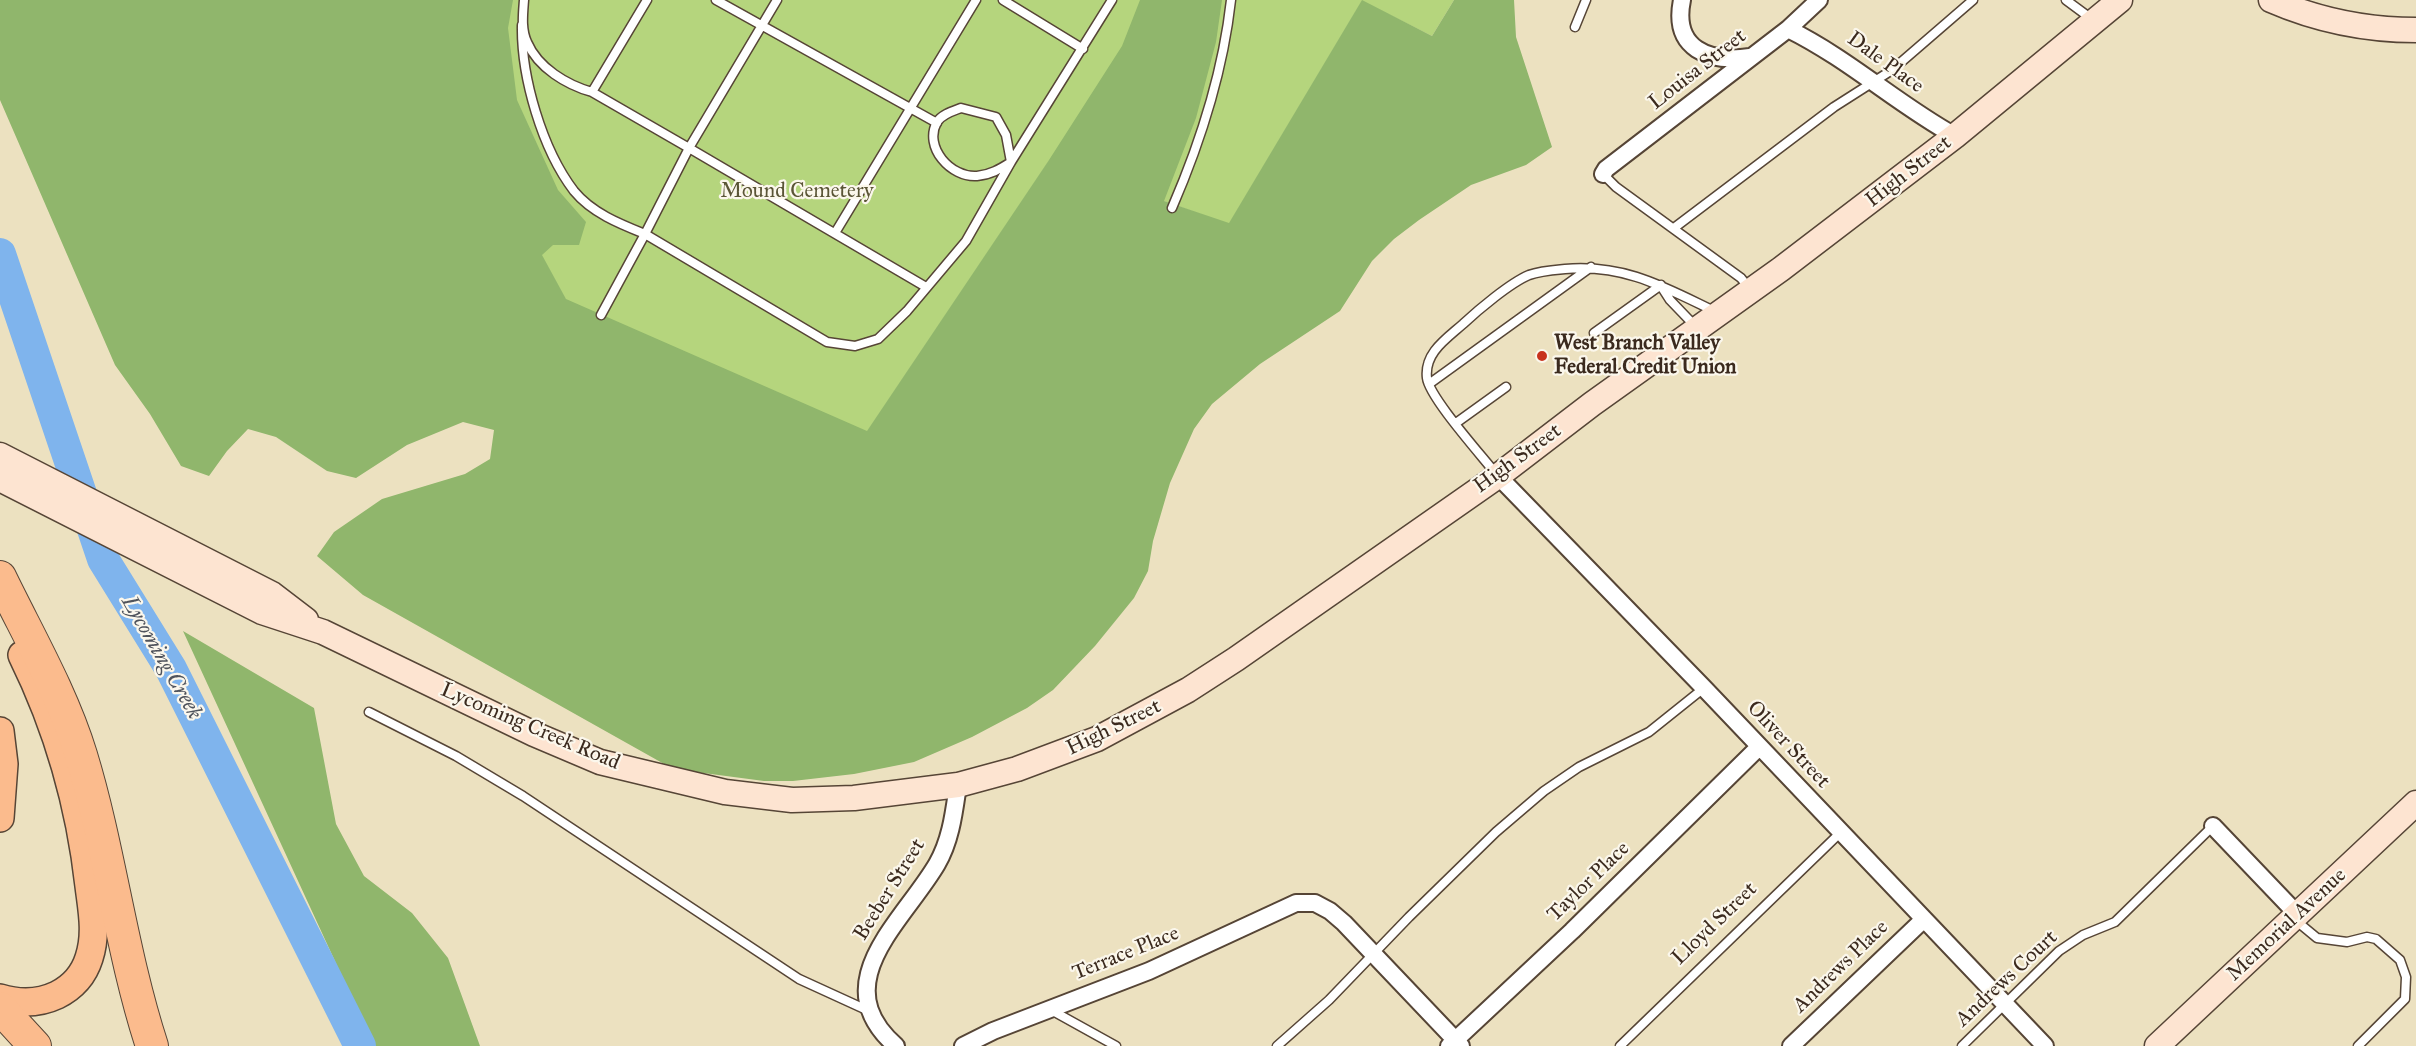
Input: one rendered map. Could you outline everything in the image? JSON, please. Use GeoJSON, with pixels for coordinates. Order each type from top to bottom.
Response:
{"type":"FeatureCollection","features":[{"type":"Feature","properties":{"kind":"highway"},"geometry":{"type":"LineString","coordinates":[[0,577],[58,697],[80,752],[133,980],[152,1046]]}},
{"type":"Feature","properties":{"kind":"highway"},"geometry":{"type":"LineString","coordinates":[[0,1008],[35,1046]]}},
{"type":"Feature","properties":{"kind":"main road","name":"High Street"},"geometry":{"type":"LineString","coordinates":[[854,798],[958,785],[1017,769],[1060,754],[1131,722],[1188,690],[1498,476],[1751,291],[1954,136],[2120,0]]}},
{"type":"Feature","properties":{"kind":"main road"},"geometry":{"type":"LineString","coordinates":[[2271,0],[2352,25],[2416,30]]}},
{"type":"Feature","properties":{"kind":"main road","name":"Lycoming Creek Road"},"geometry":{"type":"LineString","coordinates":[[0,455],[272,594],[323,632]]}},
{"type":"Feature","properties":{"kind":"main road","name":"Lycoming Creek Road"},"geometry":{"type":"LineString","coordinates":[[0,479],[262,612],[323,632],[534,734],[600,762],[725,792],[792,800],[854,798]]}},
{"type":"Feature","properties":{"kind":"main road"},"geometry":{"type":"LineString","coordinates":[[0,611],[44,703],[63,757],[78,814],[93,917],[89,959],[72,985],[55,996],[33,1003],[0,998]]}},
{"type":"Feature","properties":{"kind":"main road"},"geometry":{"type":"LineString","coordinates":[[0,731],[4,765],[0,818]]}},
{"type":"Feature","properties":{"kind":"main road","name":"Memorial Avenue"},"geometry":{"type":"LineString","coordinates":[[2157,1046],[2416,803]]}},
{"type":"Feature","properties":{"kind":"street"},"geometry":{"type":"LineString","coordinates":[[1682,0],[1680,22],[1686,36],[1699,52],[1729,60],[1750,57]]}},
{"type":"Feature","properties":{"kind":"street","name":"Louisa Street"},"geometry":{"type":"LineString","coordinates":[[1603,174],[1606,169],[1788,29],[1819,0]]}},
{"type":"Feature","properties":{"kind":"street","name":"Dale Place"},"geometry":{"type":"LineString","coordinates":[[1788,29],[1824,46],[1875,81],[1925,120],[1954,136]]}},
{"type":"Feature","properties":{"kind":"street","name":"Oliver Street"},"geometry":{"type":"LineString","coordinates":[[1498,476],[1704,688],[2045,1046]]}},
{"type":"Feature","properties":{"kind":"street","name":"Taylor Place"},"geometry":{"type":"LineString","coordinates":[[1455,1044],[1759,747]]}},
{"type":"Feature","properties":{"kind":"street","name":"Beeber Street"},"geometry":{"type":"LineString","coordinates":[[869,1011],[865,997],[867,978],[873,960],[945,849],[953,819],[958,785]]}},
{"type":"Feature","properties":{"kind":"street"},"geometry":{"type":"LineString","coordinates":[[2213,826],[2296,917]]}},
{"type":"Feature","properties":{"kind":"street","name":"Terrace Place"},"geometry":{"type":"LineString","coordinates":[[963,1046],[1209,945],[1289,905],[1305,902],[1330,910],[1374,953]]}},
{"type":"Feature","properties":{"kind":"street","name":"Andrews Place"},"geometry":{"type":"LineString","coordinates":[[1791,1046],[1923,920]]}},
{"type":"Feature","properties":{"kind":"street"},"geometry":{"type":"LineString","coordinates":[[1374,953],[1455,1044]]}},
{"type":"Feature","properties":{"kind":"street"},"geometry":{"type":"LineString","coordinates":[[869,1011],[879,1027],[896,1046]]}},
{"type":"Feature","properties":{"kind":"lane"},"geometry":{"type":"LineString","coordinates":[[524,0],[522,51],[533,102],[554,157],[575,192],[594,209],[645,234],[827,342],[855,346],[878,339],[907,311],[966,241],[1011,162],[1112,0]]}},
{"type":"Feature","properties":{"kind":"lane"},"geometry":{"type":"LineString","coordinates":[[592,92],[647,0]]}},
{"type":"Feature","properties":{"kind":"lane"},"geometry":{"type":"LineString","coordinates":[[716,0],[936,123]]}},
{"type":"Feature","properties":{"kind":"lane"},"geometry":{"type":"LineString","coordinates":[[601,315],[689,148],[777,0]]}},
{"type":"Feature","properties":{"kind":"lane"},"geometry":{"type":"LineString","coordinates":[[835,233],[976,0]]}},
{"type":"Feature","properties":{"kind":"lane"},"geometry":{"type":"LineString","coordinates":[[1003,0],[1083,48]]}},
{"type":"Feature","properties":{"kind":"lane"},"geometry":{"type":"LineString","coordinates":[[1172,208],[1208,112],[1227,34],[1231,0]]}},
{"type":"Feature","properties":{"kind":"lane"},"geometry":{"type":"LineString","coordinates":[[1575,27],[1586,0]]}},
{"type":"Feature","properties":{"kind":"lane"},"geometry":{"type":"LineString","coordinates":[[1674,228],[1834,107],[1892,70],[1973,0]]}},
{"type":"Feature","properties":{"kind":"lane"},"geometry":{"type":"LineString","coordinates":[[2066,0],[2095,22]]}},
{"type":"Feature","properties":{"kind":"lane"},"geometry":{"type":"LineString","coordinates":[[522,25],[527,42],[538,58],[561,80],[592,92],[926,287]]}},
{"type":"Feature","properties":{"kind":"lane"},"geometry":{"type":"LineString","coordinates":[[961,108],[996,117],[1005,135],[1011,162],[994,172],[975,176],[959,174],[942,160],[934,144],[936,123],[945,114],[961,108]]}},
{"type":"Feature","properties":{"kind":"lane"},"geometry":{"type":"LineString","coordinates":[[1603,174],[1616,187],[1740,278],[1751,291]]}},
{"type":"Feature","properties":{"kind":"lane"},"geometry":{"type":"LineString","coordinates":[[1429,384],[1591,267]]}},
{"type":"Feature","properties":{"kind":"lane"},"geometry":{"type":"LineString","coordinates":[[1498,476],[1456,423],[1429,384],[1427,361],[1438,345],[1477,311],[1529,275],[1591,267],[1607,268],[1661,285],[1720,313]]}},
{"type":"Feature","properties":{"kind":"lane"},"geometry":{"type":"LineString","coordinates":[[1661,285],[1670,300],[1698,329]]}},
{"type":"Feature","properties":{"kind":"lane"},"geometry":{"type":"LineString","coordinates":[[1594,333],[1661,285]]}},
{"type":"Feature","properties":{"kind":"lane"},"geometry":{"type":"LineString","coordinates":[[1456,423],[1506,387]]}},
{"type":"Feature","properties":{"kind":"lane"},"geometry":{"type":"LineString","coordinates":[[1278,1046],[1329,1000],[1496,832],[1544,791],[1579,767],[1649,732],[1670,718],[1704,688]]}},
{"type":"Feature","properties":{"kind":"lane"},"geometry":{"type":"LineString","coordinates":[[369,712],[456,756],[523,796],[799,979],[869,1011]]}},
{"type":"Feature","properties":{"kind":"lane","name":"Andrews Court"},"geometry":{"type":"LineString","coordinates":[[1962,1046],[2059,951],[2083,935],[2115,922],[2213,826]]}},
{"type":"Feature","properties":{"kind":"lane","name":"Lloyd Street"},"geometry":{"type":"LineString","coordinates":[[1620,1046],[1840,833]]}},
{"type":"Feature","properties":{"kind":"lane"},"geometry":{"type":"LineString","coordinates":[[2296,917],[2317,938],[2347,942],[2367,937],[2376,939],[2400,960],[2406,977],[2405,999],[2358,1046]]}},
{"type":"Feature","properties":{"kind":"lane"},"geometry":{"type":"LineString","coordinates":[[1049,1009],[1116,1046]]}},
{"type":"Feature","properties":{"kind":"green space"},"geometry":{"type":"Polygon","coordinates":[[[0,0],[513,0],[508,28],[517,100],[558,190],[586,222],[579,245],[553,245],[542,255],[566,299],[867,431],[1049,160],[1122,46],[1140,0],[1222,0],[1216,42],[1196,118],[1164,201],[1229,223],[1362,0],[1432,36],[1454,0],[1514,0],[1516,37],[1552,147],[1526,165],[1471,185],[1419,220],[1394,239],[1372,261],[1340,311],[1260,364],[1212,404],[1194,429],[1170,483],[1153,541],[1148,571],[1134,598],[1095,646],[1053,690],[1027,708],[972,737],[914,762],[854,774],[793,781],[764,781],[673,769],[363,595],[317,556],[334,532],[382,499],[465,474],[490,459],[494,430],[463,422],[407,445],[356,478],[327,471],[276,437],[248,429],[227,451],[209,476],[181,466],[150,414],[115,365],[0,100],[0,0]]]}},
{"type":"Feature","properties":{"kind":"green space","name":"Mound Cemetery"},"geometry":{"type":"Polygon","coordinates":[[[400,0],[1454,0],[1432,36],[1362,1],[1229,224],[1049,161],[867,432],[566,300],[400,0]]]}},
{"type":"Feature","properties":{"kind":"green space"},"geometry":{"type":"Polygon","coordinates":[[[183,631],[314,708],[336,824],[364,876],[412,913],[448,958],[480,1046],[374,1046],[183,631]]]}},
{"type":"Feature","properties":{"kind":"waterway","name":"Lycoming Creek"},"geometry":{"type":"LineString","coordinates":[[0,254],[103,559],[171,669],[360,1046]]}},
{"type":"Feature","properties":{"kind":"place","name":"West Branch Valley Federal Credit Union"},"geometry":{"type":"Point","coordinates":[1542,356]}}]}
